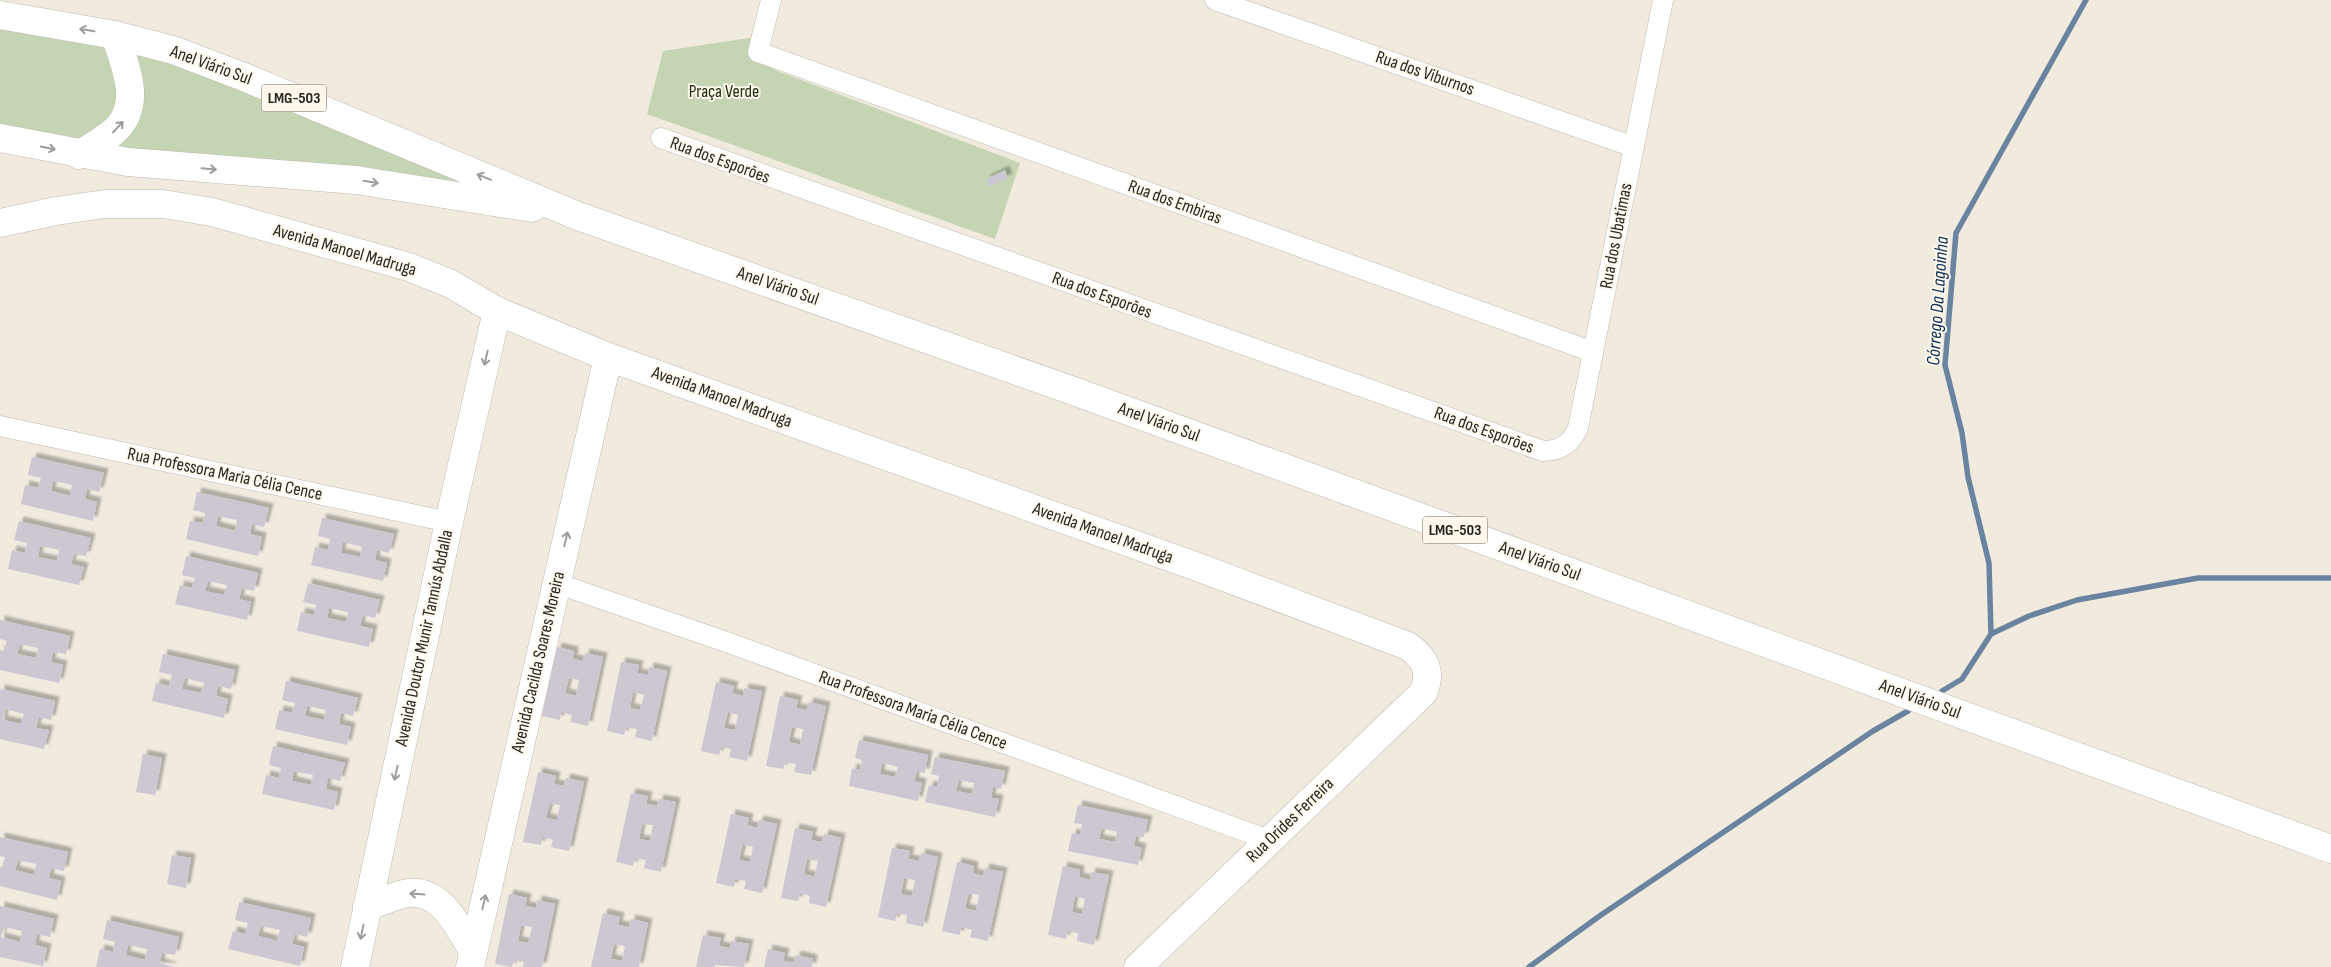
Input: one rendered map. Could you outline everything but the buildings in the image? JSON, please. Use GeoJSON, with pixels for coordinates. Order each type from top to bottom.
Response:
{"type":"FeatureCollection","features":[{"type":"Feature","properties":{"kind":"street","name":"Rua dos Embiras"},"geometry":{"type":"LineString","coordinates":[[771,0],[758,52],[1593,352]]}},
{"type":"Feature","properties":{"kind":"street","name":"Rua dos Viburnos"},"geometry":{"type":"LineString","coordinates":[[1216,0],[1634,147]]}},
{"type":"Feature","properties":{"kind":"street","name":"Rua dos Ubatimas"},"geometry":{"type":"LineString","coordinates":[[1543,451],[1554,451],[1573,439],[1578,428],[1663,0]]}},
{"type":"Feature","properties":{"kind":"street","name":"Anel Viário Sul"},"geometry":{"type":"LineString","coordinates":[[0,15],[115,35],[173,50],[244,77],[578,216],[1080,393],[2331,849]]}},
{"type":"Feature","properties":{"kind":"street"},"geometry":{"type":"LineString","coordinates":[[79,155],[112,134],[124,121],[130,108],[131,92],[128,74],[115,35]]}},
{"type":"Feature","properties":{"kind":"street","name":"Anel Viário Sul"},"geometry":{"type":"LineString","coordinates":[[0,138],[79,155],[128,162],[356,180],[578,216]]}},
{"type":"Feature","properties":{"kind":"street","name":"Rua dos Esporões"},"geometry":{"type":"LineString","coordinates":[[661,138],[1543,451]]}},
{"type":"Feature","properties":{"kind":"street","name":"Avenida Manoel Madruga"},"geometry":{"type":"LineString","coordinates":[[0,223],[56,211],[105,204],[173,205],[212,212],[409,267],[451,284],[497,311],[608,357],[1195,566],[1408,646],[1419,654],[1426,667]]}},
{"type":"Feature","properties":{"kind":"street","name":"Avenida Doutor Munir Tannús Abdalla"},"geometry":{"type":"LineString","coordinates":[[355,967],[449,522],[497,311]]}},
{"type":"Feature","properties":{"kind":"street","name":"Avenida Cacilda Soares Moreira"},"geometry":{"type":"LineString","coordinates":[[471,959],[608,357]]}},
{"type":"Feature","properties":{"kind":"street","name":"Rua Professora Maria Célia Cence"},"geometry":{"type":"LineString","coordinates":[[0,426],[449,522]]}},
{"type":"Feature","properties":{"kind":"street","name":"Rua Professora Maria Célia Cence"},"geometry":{"type":"LineString","coordinates":[[556,583],[732,644],[1269,840]]}},
{"type":"Feature","properties":{"kind":"street","name":"Rua Orides Ferreira"},"geometry":{"type":"LineString","coordinates":[[1138,967],[1423,693],[1428,681],[1426,667]]}},
{"type":"Feature","properties":{"kind":"street"},"geometry":{"type":"LineString","coordinates":[[367,906],[407,893],[422,893],[437,900],[450,913],[471,959]]}},
{"type":"Feature","properties":{"kind":"green space"},"geometry":{"type":"Polygon","coordinates":[[[0,15],[115,35],[578,216],[0,138],[0,15]]]}},
{"type":"Feature","properties":{"kind":"green space","name":"Praça Verde"},"geometry":{"type":"Polygon","coordinates":[[[762,36],[763,62],[775,70],[1020,163],[995,239],[647,114],[663,51],[762,36]]]}},
{"type":"Feature","properties":{"kind":"waterway","name":"Córrego Da Lagoinha"},"geometry":{"type":"LineString","coordinates":[[1991,634],[1989,563],[1968,477],[1962,433],[1945,365],[1956,233],[2086,0]]}},
{"type":"Feature","properties":{"kind":"waterway"},"geometry":{"type":"LineString","coordinates":[[1942,691],[1962,679],[1991,634],[2029,616],[2077,600],[2198,578],[2331,578]]}},
{"type":"Feature","properties":{"kind":"waterway"},"geometry":{"type":"LineString","coordinates":[[1529,967],[1601,915],[1873,731],[1908,711]]}}]}
